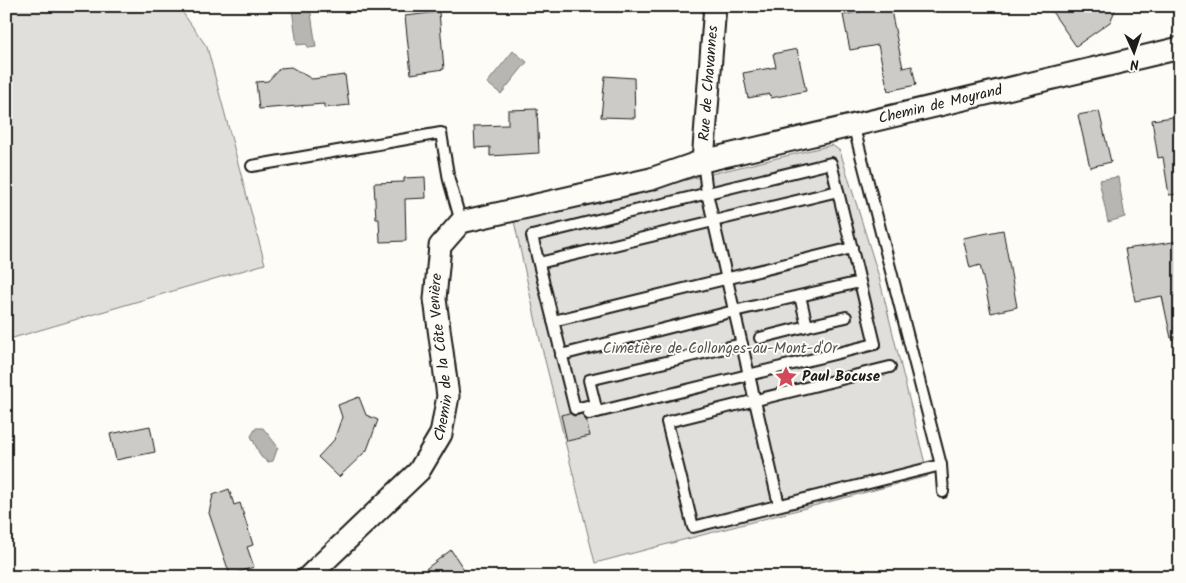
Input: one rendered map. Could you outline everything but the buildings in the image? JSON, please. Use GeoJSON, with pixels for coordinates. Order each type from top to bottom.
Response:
{"type":"FeatureCollection","features":[{"type":"Feature","properties":{"kind":"street","name":"Rue de Chavannes"},"geometry":{"type":"LineString","coordinates":[[703,161],[715,6]]}},
{"type":"Feature","properties":{"kind":"street","name":"Chemin de Moyrand"},"geometry":{"type":"LineString","coordinates":[[703,161],[1180,48]]}},
{"type":"Feature","properties":{"kind":"street"},"geometry":{"type":"LineString","coordinates":[[462,222],[651,179],[703,161]]}},
{"type":"Feature","properties":{"kind":"street","name":"Chemin de la Côte Venière"},"geometry":{"type":"LineString","coordinates":[[308,577],[419,471],[441,434],[448,396],[435,299],[440,246],[462,222]]}},
{"type":"Feature","properties":{"kind":"lane"},"geometry":{"type":"LineString","coordinates":[[853,124],[941,465],[943,492]]}},
{"type":"Feature","properties":{"kind":"lane"},"geometry":{"type":"LineString","coordinates":[[252,166],[440,133],[449,180],[462,222]]}},
{"type":"Feature","properties":{"kind":"lane"},"geometry":{"type":"LineString","coordinates":[[703,161],[713,221],[779,506]]}},
{"type":"Feature","properties":{"kind":"lane"},"geometry":{"type":"LineString","coordinates":[[831,163],[875,344],[589,414],[587,406],[575,409],[532,236],[707,193],[831,163]]}},
{"type":"Feature","properties":{"kind":"lane"},"geometry":{"type":"LineString","coordinates":[[539,263],[838,191]]}},
{"type":"Feature","properties":{"kind":"lane"},"geometry":{"type":"LineString","coordinates":[[553,321],[852,248]]}},
{"type":"Feature","properties":{"kind":"lane"},"geometry":{"type":"LineString","coordinates":[[562,355],[734,311],[860,282]]}},
{"type":"Feature","properties":{"kind":"lane"},"geometry":{"type":"LineString","coordinates":[[800,296],[807,326]]}},
{"type":"Feature","properties":{"kind":"lane"},"geometry":{"type":"LineString","coordinates":[[760,338],[846,317]]}},
{"type":"Feature","properties":{"kind":"lane"},"geometry":{"type":"LineString","coordinates":[[597,412],[589,380],[742,344]]}},
{"type":"Feature","properties":{"kind":"lane"},"geometry":{"type":"LineString","coordinates":[[890,367],[667,422],[693,527],[941,465]]}},
{"type":"Feature","properties":{"kind":"green space"},"geometry":{"type":"Polygon","coordinates":[[[6,6],[178,6],[207,47],[265,264],[6,340],[6,6]]]}},
{"type":"Feature","properties":{"kind":"green space","name":"Cimetière de Collonges-au-Mont-d'Or"},"geometry":{"type":"Polygon","coordinates":[[[832,145],[840,151],[879,277],[928,476],[595,563],[540,340],[514,221],[832,145]]]}},
{"type":"Feature","properties":{"kind":"shaded area"},"geometry":{"type":"Polygon","coordinates":[[[310,7],[316,47],[309,48],[306,44],[297,45],[292,9],[310,7]]]}},
{"type":"Feature","properties":{"kind":"shaded area"},"geometry":{"type":"Polygon","coordinates":[[[513,51],[527,62],[501,94],[487,83],[513,51]]]}},
{"type":"Feature","properties":{"kind":"shaded area"},"geometry":{"type":"Polygon","coordinates":[[[1118,177],[1125,217],[1108,222],[1099,180],[1118,177]]]}},
{"type":"Feature","properties":{"kind":"shaded area"},"geometry":{"type":"Polygon","coordinates":[[[256,428],[263,428],[278,447],[273,461],[268,462],[261,457],[251,436],[256,428]]]}},
{"type":"Feature","properties":{"kind":"place","name":"Paul Bocuse"},"geometry":{"type":"Point","coordinates":[786,377]}}]}
